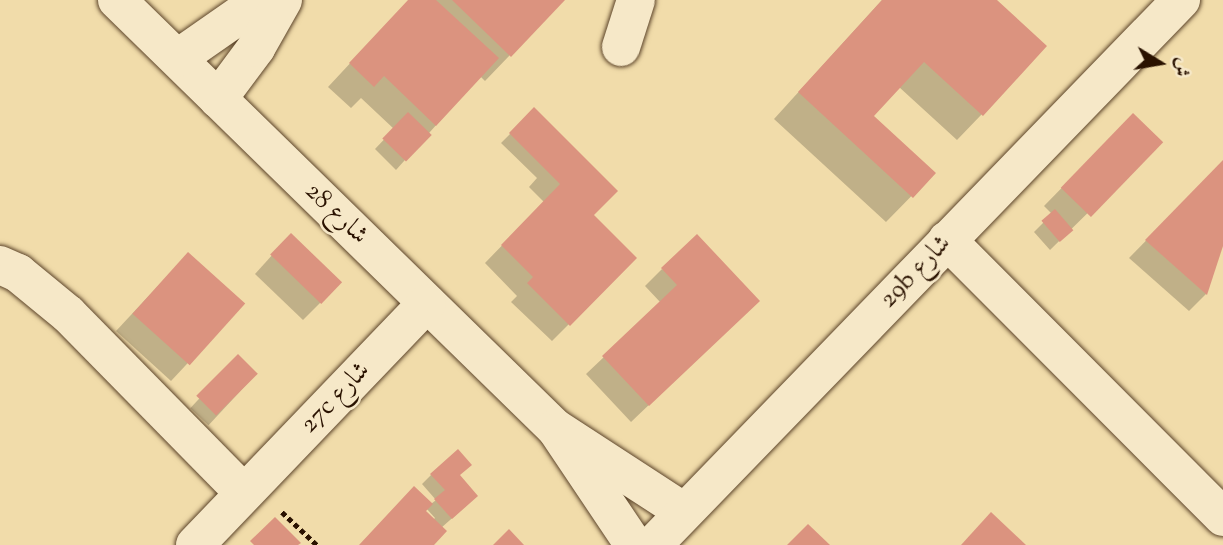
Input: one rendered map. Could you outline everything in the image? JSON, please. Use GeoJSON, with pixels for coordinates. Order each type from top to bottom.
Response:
{"type":"FeatureCollection","features":[{"type":"Feature","properties":{"kind":"street","name":"شارع 28"},"geometry":{"type":"LineString","coordinates":[[117,0],[555,428],[683,511]]}},
{"type":"Feature","properties":{"kind":"street"},"geometry":{"type":"LineString","coordinates":[[177,58],[261,0]]}},
{"type":"Feature","properties":{"kind":"street"},"geometry":{"type":"LineString","coordinates":[[218,99],[256,48],[283,0]]}},
{"type":"Feature","properties":{"kind":"street"},"geometry":{"type":"LineString","coordinates":[[621,47],[636,0]]}},
{"type":"Feature","properties":{"kind":"street","name":"29b شارع"},"geometry":{"type":"LineString","coordinates":[[653,545],[683,511],[1181,0]]}},
{"type":"Feature","properties":{"kind":"street"},"geometry":{"type":"LineString","coordinates":[[947,240],[1223,517]]}},
{"type":"Feature","properties":{"kind":"street"},"geometry":{"type":"LineString","coordinates":[[0,265],[18,273],[68,314],[244,493]]}},
{"type":"Feature","properties":{"kind":"street"},"geometry":{"type":"LineString","coordinates":[[0,284],[68,314]]}},
{"type":"Feature","properties":{"kind":"street","name":"27c شارع"},"geometry":{"type":"LineString","coordinates":[[195,545],[427,303]]}},
{"type":"Feature","properties":{"kind":"street","name":"شارع 28"},"geometry":{"type":"LineString","coordinates":[[555,428],[634,545]]}},
{"type":"Feature","properties":{"kind":"building"},"geometry":{"type":"Polygon","coordinates":[[[408,0],[436,0],[499,58],[436,126],[384,76],[374,87],[349,63],[408,0]]]}},
{"type":"Feature","properties":{"kind":"building"},"geometry":{"type":"Polygon","coordinates":[[[452,0],[565,0],[511,57],[452,0]]]}},
{"type":"Feature","properties":{"kind":"building"},"geometry":{"type":"Polygon","coordinates":[[[882,0],[997,0],[1047,46],[983,116],[924,62],[874,116],[936,173],[913,198],[798,92],[882,0]]]}},
{"type":"Feature","properties":{"kind":"building"},"geometry":{"type":"Polygon","coordinates":[[[534,107],[618,191],[594,215],[637,258],[570,326],[527,283],[533,277],[501,245],[560,184],[509,133],[534,107]]]}},
{"type":"Feature","properties":{"kind":"building"},"geometry":{"type":"Polygon","coordinates":[[[408,112],[432,135],[406,162],[382,139],[408,112]]]}},
{"type":"Feature","properties":{"kind":"building"},"geometry":{"type":"Polygon","coordinates":[[[1133,113],[1163,142],[1091,217],[1061,188],[1133,113]]]}},
{"type":"Feature","properties":{"kind":"building"},"geometry":{"type":"Polygon","coordinates":[[[1223,160],[1223,246],[1207,295],[1145,240],[1223,160]]]}},
{"type":"Feature","properties":{"kind":"building"},"geometry":{"type":"Polygon","coordinates":[[[1055,209],[1073,230],[1060,242],[1041,221],[1055,209]]]}},
{"type":"Feature","properties":{"kind":"building"},"geometry":{"type":"Polygon","coordinates":[[[291,233],[342,282],[321,304],[270,255],[291,233]]]}},
{"type":"Feature","properties":{"kind":"building"},"geometry":{"type":"Polygon","coordinates":[[[697,234],[760,301],[649,406],[602,356],[677,285],[661,268],[697,234]]]}},
{"type":"Feature","properties":{"kind":"building"},"geometry":{"type":"Polygon","coordinates":[[[188,252],[245,304],[190,365],[132,314],[188,252]]]}},
{"type":"Feature","properties":{"kind":"building"},"geometry":{"type":"Polygon","coordinates":[[[238,354],[258,374],[216,416],[196,396],[238,354]]]}},
{"type":"Feature","properties":{"kind":"building"},"geometry":{"type":"Polygon","coordinates":[[[458,449],[472,465],[460,475],[478,496],[452,519],[434,499],[445,490],[430,474],[458,449]]]}},
{"type":"Feature","properties":{"kind":"building"},"geometry":{"type":"Polygon","coordinates":[[[414,486],[433,504],[426,511],[447,531],[434,545],[359,545],[414,486]]]}},
{"type":"Feature","properties":{"kind":"building"},"geometry":{"type":"Polygon","coordinates":[[[991,512],[1026,545],[961,545],[991,512]]]}},
{"type":"Feature","properties":{"kind":"building"},"geometry":{"type":"Polygon","coordinates":[[[275,517],[301,543],[254,545],[250,541],[275,517]]]}},
{"type":"Feature","properties":{"kind":"building"},"geometry":{"type":"Polygon","coordinates":[[[808,524],[830,545],[787,545],[808,524]]]}},
{"type":"Feature","properties":{"kind":"building"},"geometry":{"type":"Polygon","coordinates":[[[509,529],[524,545],[493,545],[509,529]]]}}]}
